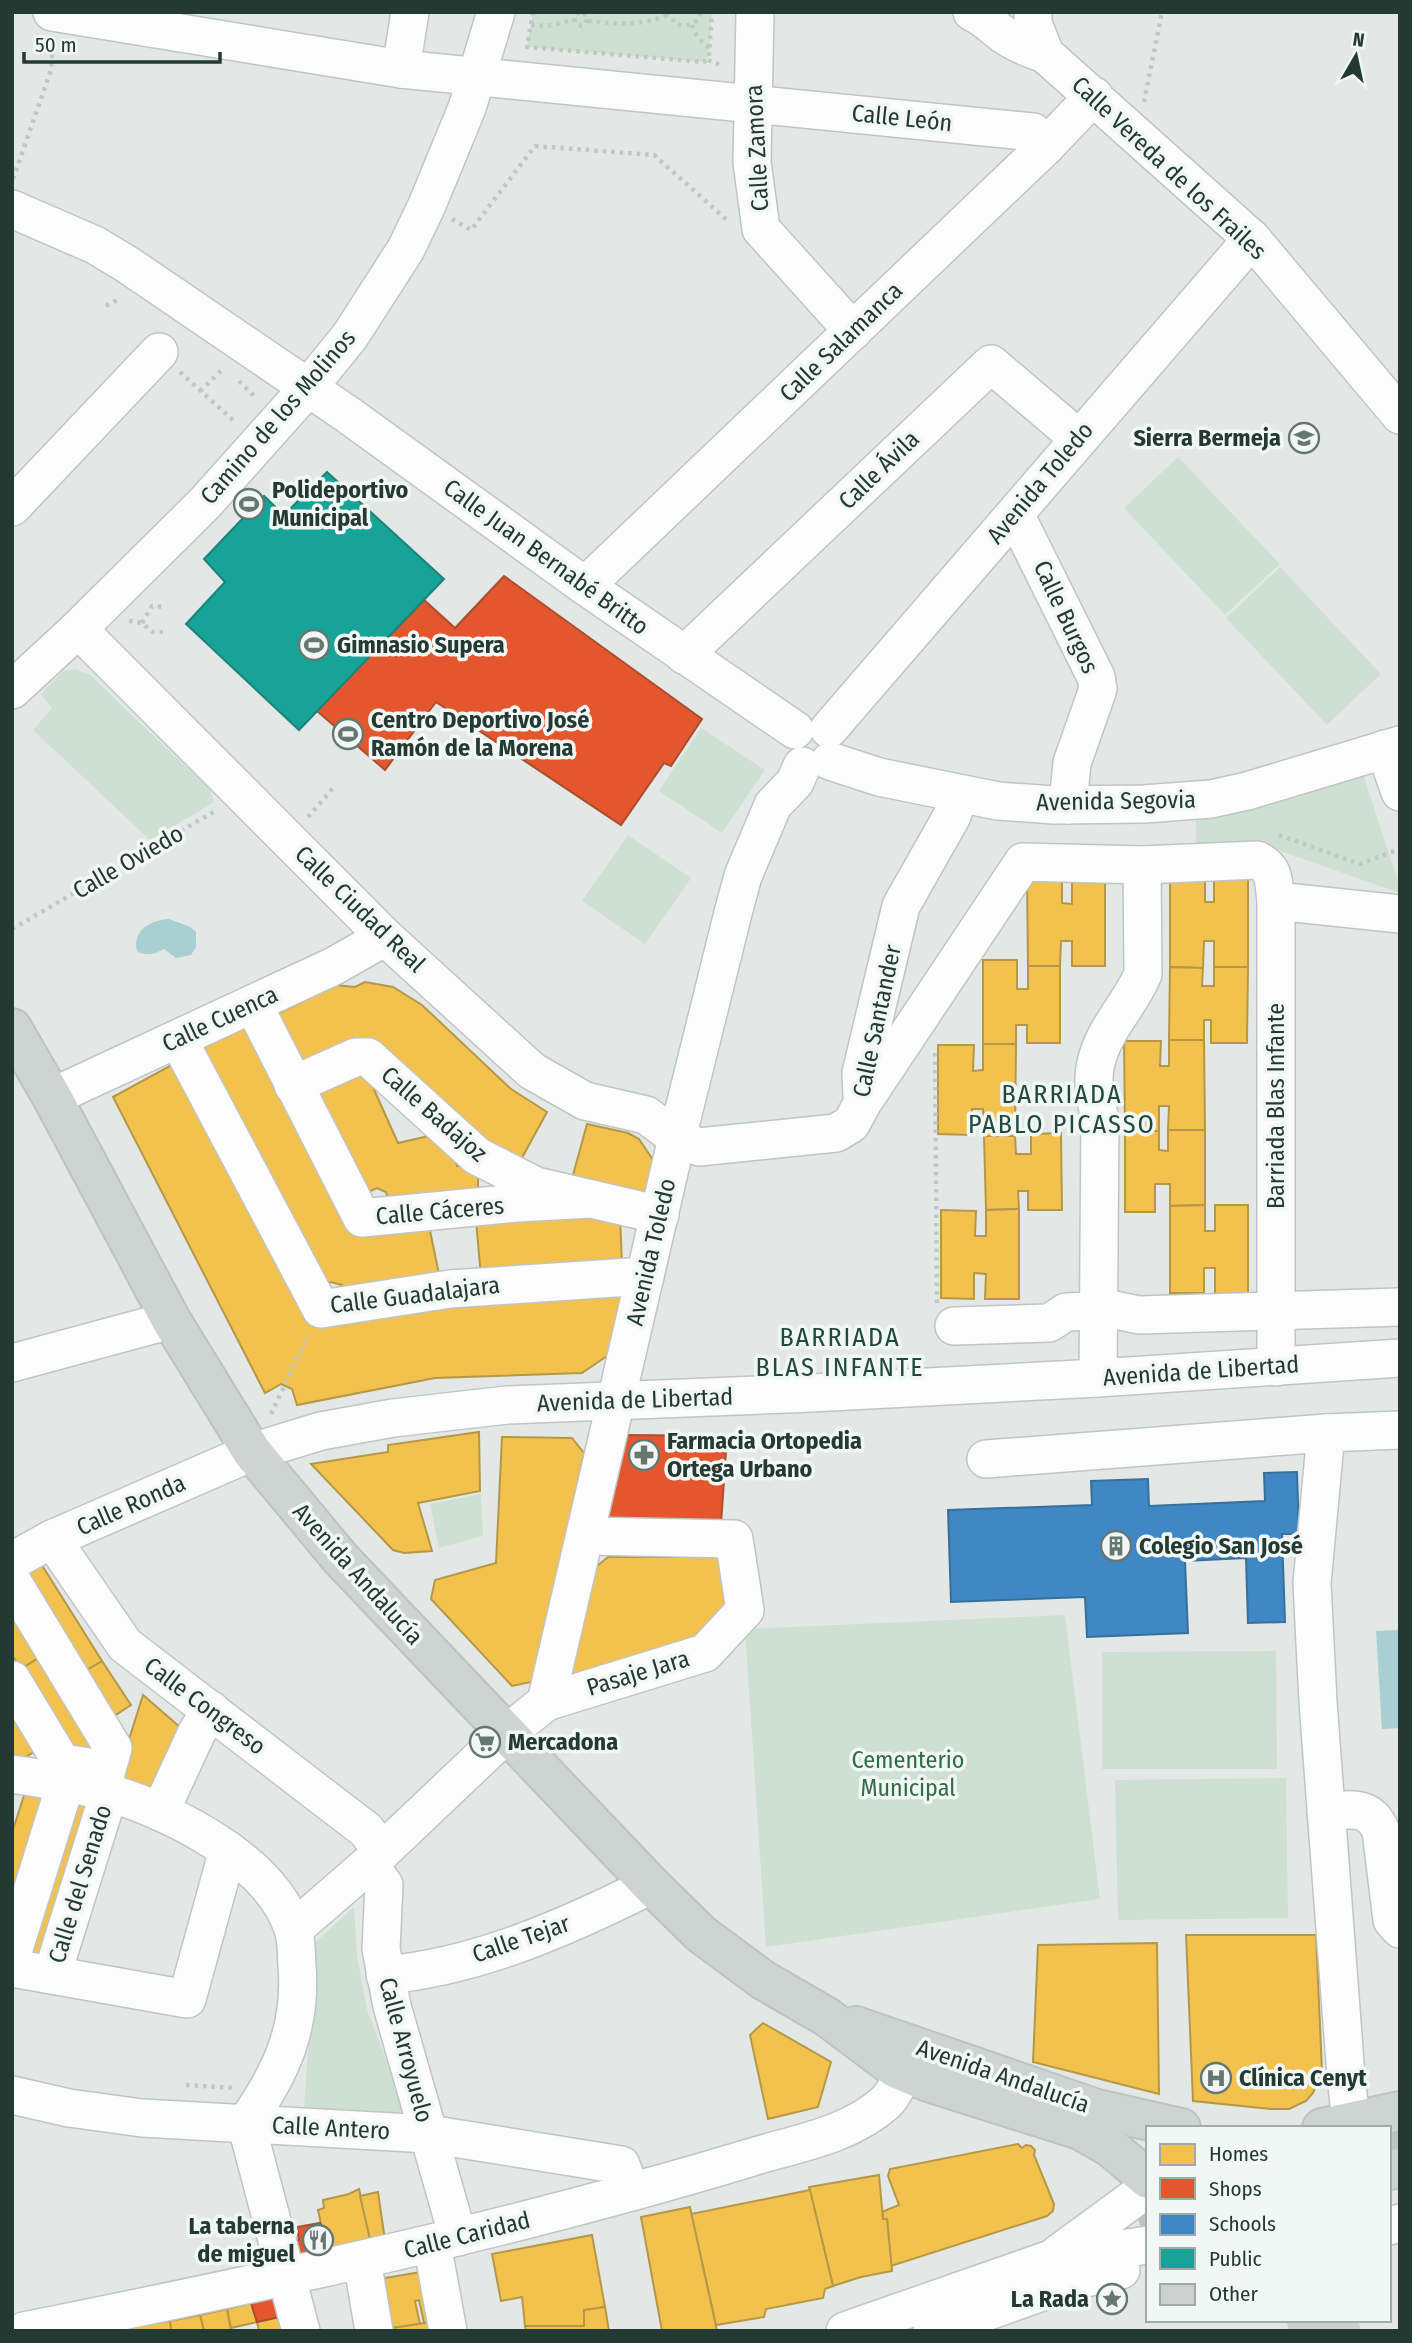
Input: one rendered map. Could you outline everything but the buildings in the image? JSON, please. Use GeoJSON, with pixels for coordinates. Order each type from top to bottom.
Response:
{"type":"FeatureCollection","features":[{"type":"Feature","properties":{"kind":"main road","name":"Avenida Andalucía"},"geometry":{"type":"LineString","coordinates":[[12,1028],[52,1097],[171,1320],[252,1452],[332,1550],[651,1885],[701,1934],[763,1980],[827,2017],[908,2083],[1080,2130],[1110,2147],[1146,2177]]}},
{"type":"Feature","properties":{"kind":"main road","name":"Avenida Andalucía"},"geometry":{"type":"LineString","coordinates":[[827,2017],[1097,2109],[1172,2126]]}},
{"type":"Feature","properties":{"kind":"main road"},"geometry":{"type":"LineString","coordinates":[[1337,2125],[1400,2111]]}},
{"type":"Feature","properties":{"kind":"street","name":"Camino de los Molinos"},"geometry":{"type":"LineString","coordinates":[[14,685],[78,629],[205,503],[307,389],[350,336],[406,249],[428,205],[467,108],[496,12]]}},
{"type":"Feature","properties":{"kind":"street","name":"Calle Zamora"},"geometry":{"type":"LineString","coordinates":[[755,12],[752,162],[761,229],[853,331]]}},
{"type":"Feature","properties":{"kind":"street"},"geometry":{"type":"LineString","coordinates":[[972,12],[1023,47],[1045,54]]}},
{"type":"Feature","properties":{"kind":"street"},"geometry":{"type":"LineString","coordinates":[[1033,12],[1045,54]]}},
{"type":"Feature","properties":{"kind":"street","name":"Calle León"},"geometry":{"type":"LineString","coordinates":[[68,14],[401,69],[1032,132],[1046,146]]}},
{"type":"Feature","properties":{"kind":"street"},"geometry":{"type":"LineString","coordinates":[[401,69],[409,16]]}},
{"type":"Feature","properties":{"kind":"street","name":"Calle Vereda de los Frailes"},"geometry":{"type":"LineString","coordinates":[[1045,54],[1130,127],[1252,239],[1400,415]]}},
{"type":"Feature","properties":{"kind":"street","name":"Calle Salamanca"},"geometry":{"type":"LineString","coordinates":[[585,586],[1046,146],[1094,96]]}},
{"type":"Feature","properties":{"kind":"street","name":"Calle Juan Bernabé Britto"},"geometry":{"type":"LineString","coordinates":[[12,209],[95,245],[128,265],[346,414],[814,747]]}},
{"type":"Feature","properties":{"kind":"street","name":"Avenida Toledo"},"geometry":{"type":"LineString","coordinates":[[546,1702],[677,1138],[743,876],[773,805],[795,782],[814,747],[1252,239]]}},
{"type":"Feature","properties":{"kind":"street"},"geometry":{"type":"LineString","coordinates":[[12,508],[159,352]]}},
{"type":"Feature","properties":{"kind":"street","name":"Calle Ávila"},"geometry":{"type":"LineString","coordinates":[[684,655],[991,364],[1078,438]]}},
{"type":"Feature","properties":{"kind":"street","name":"Calle Burgos"},"geometry":{"type":"LineString","coordinates":[[1015,514],[1096,677],[1098,689],[1072,763],[1068,805]]}},
{"type":"Feature","properties":{"kind":"street","name":"Calle Ciudad Real"},"geometry":{"type":"LineString","coordinates":[[78,629],[385,937],[532,1070],[585,1101],[646,1115],[677,1138]]}},
{"type":"Feature","properties":{"kind":"street","name":"Avenida Segovia"},"geometry":{"type":"LineString","coordinates":[[814,747],[879,777],[959,794],[1026,804],[1068,805],[1166,803],[1210,799],[1247,791],[1392,747]]}},
{"type":"Feature","properties":{"kind":"street"},"geometry":{"type":"LineString","coordinates":[[1392,747],[1400,792]]}},
{"type":"Feature","properties":{"kind":"street","name":"Calle Santander"},"geometry":{"type":"LineString","coordinates":[[677,1138],[699,1147],[836,1133],[851,1124],[863,1102],[861,1073],[901,906],[952,816],[959,794]]}},
{"type":"Feature","properties":{"kind":"street","name":"Barriada Blas Infante"},"geometry":{"type":"LineString","coordinates":[[1142,865],[1257,860],[1267,865],[1272,873],[1276,901],[1263,1312],[1276,1367]]}},
{"type":"Feature","properties":{"kind":"street"},"geometry":{"type":"LineString","coordinates":[[863,1102],[1023,862],[1142,865],[1143,974],[1136,990],[1103,1041],[1095,1065],[1094,1085],[1100,1119],[1098,1378]]}},
{"type":"Feature","properties":{"kind":"street"},"geometry":{"type":"LineString","coordinates":[[1276,901],[1400,914]]}},
{"type":"Feature","properties":{"kind":"street","name":"Calle Cuenca"},"geometry":{"type":"LineString","coordinates":[[52,1097],[334,966],[385,937]]}},
{"type":"Feature","properties":{"kind":"street","name":"Calle Cáceres"},"geometry":{"type":"LineString","coordinates":[[253,1004],[362,1218],[517,1203],[591,1199]]}},
{"type":"Feature","properties":{"kind":"street","name":"Calle Guadalajara"},"geometry":{"type":"LineString","coordinates":[[178,1039],[321,1309],[450,1289],[645,1276]]}},
{"type":"Feature","properties":{"kind":"street","name":"Calle Badajoz"},"geometry":{"type":"LineString","coordinates":[[293,1085],[356,1057],[368,1058],[477,1156],[536,1186],[660,1215]]}},
{"type":"Feature","properties":{"kind":"street"},"geometry":{"type":"LineString","coordinates":[[946,1319],[1049,1323],[1066,1312],[1098,1310],[1139,1315],[1400,1307]]}},
{"type":"Feature","properties":{"kind":"street"},"geometry":{"type":"LineString","coordinates":[[12,1363],[171,1320]]}},
{"type":"Feature","properties":{"kind":"street","name":"Avenida de Libertad"},"geometry":{"type":"LineString","coordinates":[[252,1452],[321,1431],[393,1418],[507,1405],[1098,1378],[1400,1358]]}},
{"type":"Feature","properties":{"kind":"street"},"geometry":{"type":"LineString","coordinates":[[986,1459],[1326,1433],[1400,1430]]}},
{"type":"Feature","properties":{"kind":"street"},"geometry":{"type":"LineString","coordinates":[[1326,1433],[1312,1583],[1346,2076],[1337,2125]]}},
{"type":"Feature","properties":{"kind":"street","name":"Calle Ronda"},"geometry":{"type":"LineString","coordinates":[[12,1561],[52,1539],[252,1452]]}},
{"type":"Feature","properties":{"kind":"street","name":"Pasaje Jara"},"geometry":{"type":"LineString","coordinates":[[546,1702],[705,1653],[745,1610],[734,1539],[586,1536]]}},
{"type":"Feature","properties":{"kind":"street","name":"Calle Congreso"},"geometry":{"type":"LineString","coordinates":[[52,1539],[125,1645],[366,1830],[375,1858]]}},
{"type":"Feature","properties":{"kind":"street"},"geometry":{"type":"LineString","coordinates":[[12,1581],[114,1748],[12,1955]]}},
{"type":"Feature","properties":{"kind":"street"},"geometry":{"type":"LineString","coordinates":[[12,1680],[62,1763],[96,1784],[160,1812],[228,1850],[256,1872],[279,1902],[294,1929],[299,1994],[286,2054],[269,2091],[246,2123],[301,2331]]}},
{"type":"Feature","properties":{"kind":"street"},"geometry":{"type":"LineString","coordinates":[[294,1929],[375,1858],[506,1734],[546,1702]]}},
{"type":"Feature","properties":{"kind":"street"},"geometry":{"type":"LineString","coordinates":[[160,1812],[197,1732],[211,1710]]}},
{"type":"Feature","properties":{"kind":"street"},"geometry":{"type":"LineString","coordinates":[[13,1776],[96,1784]]}},
{"type":"Feature","properties":{"kind":"street","name":"Calle del Senado"},"geometry":{"type":"LineString","coordinates":[[52,1975],[96,1784]]}},
{"type":"Feature","properties":{"kind":"street"},"geometry":{"type":"LineString","coordinates":[[1325,1802],[1378,1793],[1400,1805]]}},
{"type":"Feature","properties":{"kind":"street"},"geometry":{"type":"LineString","coordinates":[[1325,1802],[1364,1812],[1376,1818],[1381,1831],[1392,1920],[1400,1929]]}},
{"type":"Feature","properties":{"kind":"street"},"geometry":{"type":"LineString","coordinates":[[12,1968],[187,1999],[228,1850]]}},
{"type":"Feature","properties":{"kind":"street","name":"Calle Arroyuelo"},"geometry":{"type":"LineString","coordinates":[[375,1858],[384,1885],[381,1949],[388,1990],[429,2134],[445,2241],[448,2331]]}},
{"type":"Feature","properties":{"kind":"street","name":"Calle Tejar"},"geometry":{"type":"LineString","coordinates":[[388,1990],[422,1972],[498,1950],[592,1914],[651,1885]]}},
{"type":"Feature","properties":{"kind":"street","name":"Calle Caridad"},"geometry":{"type":"LineString","coordinates":[[24,2331],[203,2296],[445,2241],[631,2192],[845,2129],[867,2117],[908,2083],[911,2066],[926,2063],[998,2082],[1019,2083]]}},
{"type":"Feature","properties":{"kind":"street","name":"Calle Antero"},"geometry":{"type":"LineString","coordinates":[[12,2095],[69,2108],[142,2118],[429,2134],[621,2165],[631,2192]]}},
{"type":"Feature","properties":{"kind":"street"},"geometry":{"type":"LineString","coordinates":[[1051,2259],[1146,2189]]}},
{"type":"Feature","properties":{"kind":"street"},"geometry":{"type":"LineString","coordinates":[[845,2331],[1051,2259],[1146,2245]]}},
{"type":"Feature","properties":{"kind":"street"},"geometry":{"type":"LineString","coordinates":[[371,2259],[374,2331]]}},
{"type":"Feature","properties":{"kind":"street"},"geometry":{"type":"LineString","coordinates":[[932,2331],[1073,2281],[1130,2268],[1146,2270]]}},
{"type":"Feature","properties":{"kind":"path"},"geometry":{"type":"LineString","coordinates":[[533,12],[527,47],[704,62],[708,60],[712,12]]}},
{"type":"Feature","properties":{"kind":"path"},"geometry":{"type":"LineString","coordinates":[[574,20],[581,12],[586,14],[588,21]]}},
{"type":"Feature","properties":{"kind":"path"},"geometry":{"type":"LineString","coordinates":[[574,20],[581,26],[588,21],[640,23],[668,14],[681,26],[692,24],[701,12]]}},
{"type":"Feature","properties":{"kind":"path"},"geometry":{"type":"LineString","coordinates":[[1130,127],[1145,102],[1162,12]]}},
{"type":"Feature","properties":{"kind":"path"},"geometry":{"type":"LineString","coordinates":[[12,180],[51,71],[68,14]]}},
{"type":"Feature","properties":{"kind":"path"},"geometry":{"type":"LineString","coordinates":[[531,25],[547,26],[574,20]]}},
{"type":"Feature","properties":{"kind":"path"},"geometry":{"type":"LineString","coordinates":[[692,24],[698,38],[709,48]]}},
{"type":"Feature","properties":{"kind":"path"},"geometry":{"type":"LineString","coordinates":[[428,205],[471,230],[535,146],[654,155],[743,234],[761,229]]}},
{"type":"Feature","properties":{"kind":"path"},"geometry":{"type":"LineString","coordinates":[[159,352],[259,444]]}},
{"type":"Feature","properties":{"kind":"path"},"geometry":{"type":"LineString","coordinates":[[200,391],[223,369]]}},
{"type":"Feature","properties":{"kind":"path"},"geometry":{"type":"LineString","coordinates":[[142,623],[152,606],[164,607]]}},
{"type":"Feature","properties":{"kind":"path"},"geometry":{"type":"LineString","coordinates":[[125,620],[142,623],[153,632],[165,632]]}},
{"type":"Feature","properties":{"kind":"path"},"geometry":{"type":"LineString","coordinates":[[301,826],[333,788]]}},
{"type":"Feature","properties":{"kind":"path","name":"Calle Oviedo"},"geometry":{"type":"LineString","coordinates":[[12,929],[244,794]]}},
{"type":"Feature","properties":{"kind":"path"},"geometry":{"type":"LineString","coordinates":[[919,1021],[934,1034],[946,1319]]}},
{"type":"Feature","properties":{"kind":"path"},"geometry":{"type":"LineString","coordinates":[[252,1452],[321,1309]]}},
{"type":"Feature","properties":{"kind":"path"},"geometry":{"type":"LineString","coordinates":[[186,2085],[269,2091]]}},
{"type":"Feature","properties":{"kind":"green space"},"geometry":{"type":"Polygon","coordinates":[[[533,12],[712,12],[709,56],[704,62],[527,47],[533,12]]]}},
{"type":"Feature","properties":{"kind":"green space"},"geometry":{"type":"Polygon","coordinates":[[[1178,457],[1280,564],[1225,615],[1124,508],[1178,457]]]}},
{"type":"Feature","properties":{"kind":"green space"},"geometry":{"type":"Polygon","coordinates":[[[1280,567],[1381,674],[1327,725],[1226,618],[1280,567]]]}},
{"type":"Feature","properties":{"kind":"green space"},"geometry":{"type":"Polygon","coordinates":[[[76,669],[90,675],[210,790],[214,802],[150,840],[33,730],[52,708],[41,694],[63,671],[76,669]]]}},
{"type":"Feature","properties":{"kind":"green space"},"geometry":{"type":"Polygon","coordinates":[[[701,728],[765,770],[722,833],[659,791],[701,728]]]}},
{"type":"Feature","properties":{"kind":"green space"},"geometry":{"type":"Polygon","coordinates":[[[1360,765],[1400,893],[1266,846],[1196,845],[1196,820],[1250,806],[1360,765]]]}},
{"type":"Feature","properties":{"kind":"green space"},"geometry":{"type":"Polygon","coordinates":[[[628,835],[691,878],[645,944],[582,901],[628,835]]]}},
{"type":"Feature","properties":{"kind":"green space"},"geometry":{"type":"Polygon","coordinates":[[[481,1494],[483,1536],[439,1548],[430,1504],[481,1494]]]}},
{"type":"Feature","properties":{"kind":"green space","name":"Cementerio Municipal"},"geometry":{"type":"Polygon","coordinates":[[[1065,1615],[1100,1899],[766,1947],[745,1629],[1065,1615]]]}},
{"type":"Feature","properties":{"kind":"green space"},"geometry":{"type":"Polygon","coordinates":[[[1276,1651],[1277,1769],[1102,1769],[1102,1652],[1276,1651]]]}},
{"type":"Feature","properties":{"kind":"green space"},"geometry":{"type":"Polygon","coordinates":[[[1286,1778],[1288,1918],[1118,1920],[1115,1780],[1286,1778]]]}},
{"type":"Feature","properties":{"kind":"green space"},"geometry":{"type":"Polygon","coordinates":[[[354,1907],[357,1956],[367,2010],[407,2113],[304,2108],[310,2025],[308,1949],[354,1907]]]}},
{"type":"Feature","properties":{"kind":"water"},"geometry":{"type":"Polygon","coordinates":[[[169,919],[196,932],[196,947],[191,955],[176,958],[164,949],[151,954],[137,951],[137,937],[144,928],[156,921],[169,919]]]}},
{"type":"Feature","properties":{"kind":"water"},"geometry":{"type":"Polygon","coordinates":[[[1400,1630],[1400,1728],[1382,1729],[1376,1631],[1400,1630]]]}},
{"type":"Feature","properties":{"kind":"tunnel"},"geometry":{"type":"LineString","coordinates":[[1391,2136],[1400,2134]]}},
{"type":"Feature","properties":{"kind":"tunnel"},"geometry":{"type":"LineString","coordinates":[[1087,2240],[1146,2217]]}},
{"type":"Feature","properties":{"kind":"place","name":"Sierra Bermeja"},"geometry":{"type":"Point","coordinates":[1304,438]}},
{"type":"Feature","properties":{"kind":"place","name":"Polideportivo Municipal"},"geometry":{"type":"Point","coordinates":[249,504]}},
{"type":"Feature","properties":{"kind":"place","name":"Gimnasio Supera"},"geometry":{"type":"Point","coordinates":[314,645]}},
{"type":"Feature","properties":{"kind":"place","name":"Centro Deportivo José Ramón de la Morena"},"geometry":{"type":"Point","coordinates":[348,734]}},
{"type":"Feature","properties":{"kind":"place","name":"Farmacia Ortopedia Ortega Urbano"},"geometry":{"type":"Point","coordinates":[644,1455]}},
{"type":"Feature","properties":{"kind":"place","name":"Colegio San José"},"geometry":{"type":"Point","coordinates":[1116,1546]}},
{"type":"Feature","properties":{"kind":"place","name":"Mercadona"},"geometry":{"type":"Point","coordinates":[485,1742]}},
{"type":"Feature","properties":{"kind":"place","name":"Clínica Cenyt"},"geometry":{"type":"Point","coordinates":[1216,2078]}},
{"type":"Feature","properties":{"kind":"place","name":"La taberna de miguel"},"geometry":{"type":"Point","coordinates":[318,2240]}},
{"type":"Feature","properties":{"kind":"place","name":"La Rada"},"geometry":{"type":"Point","coordinates":[1112,2299]}},
{"type":"Feature","properties":{"kind":"district","name":"BARRIADA PABLO PICASSO"},"geometry":{"type":"Point","coordinates":[1062,1109]}},
{"type":"Feature","properties":{"kind":"district","name":"BARRIADA BLAS INFANTE"},"geometry":{"type":"Point","coordinates":[840,1352]}}]}
